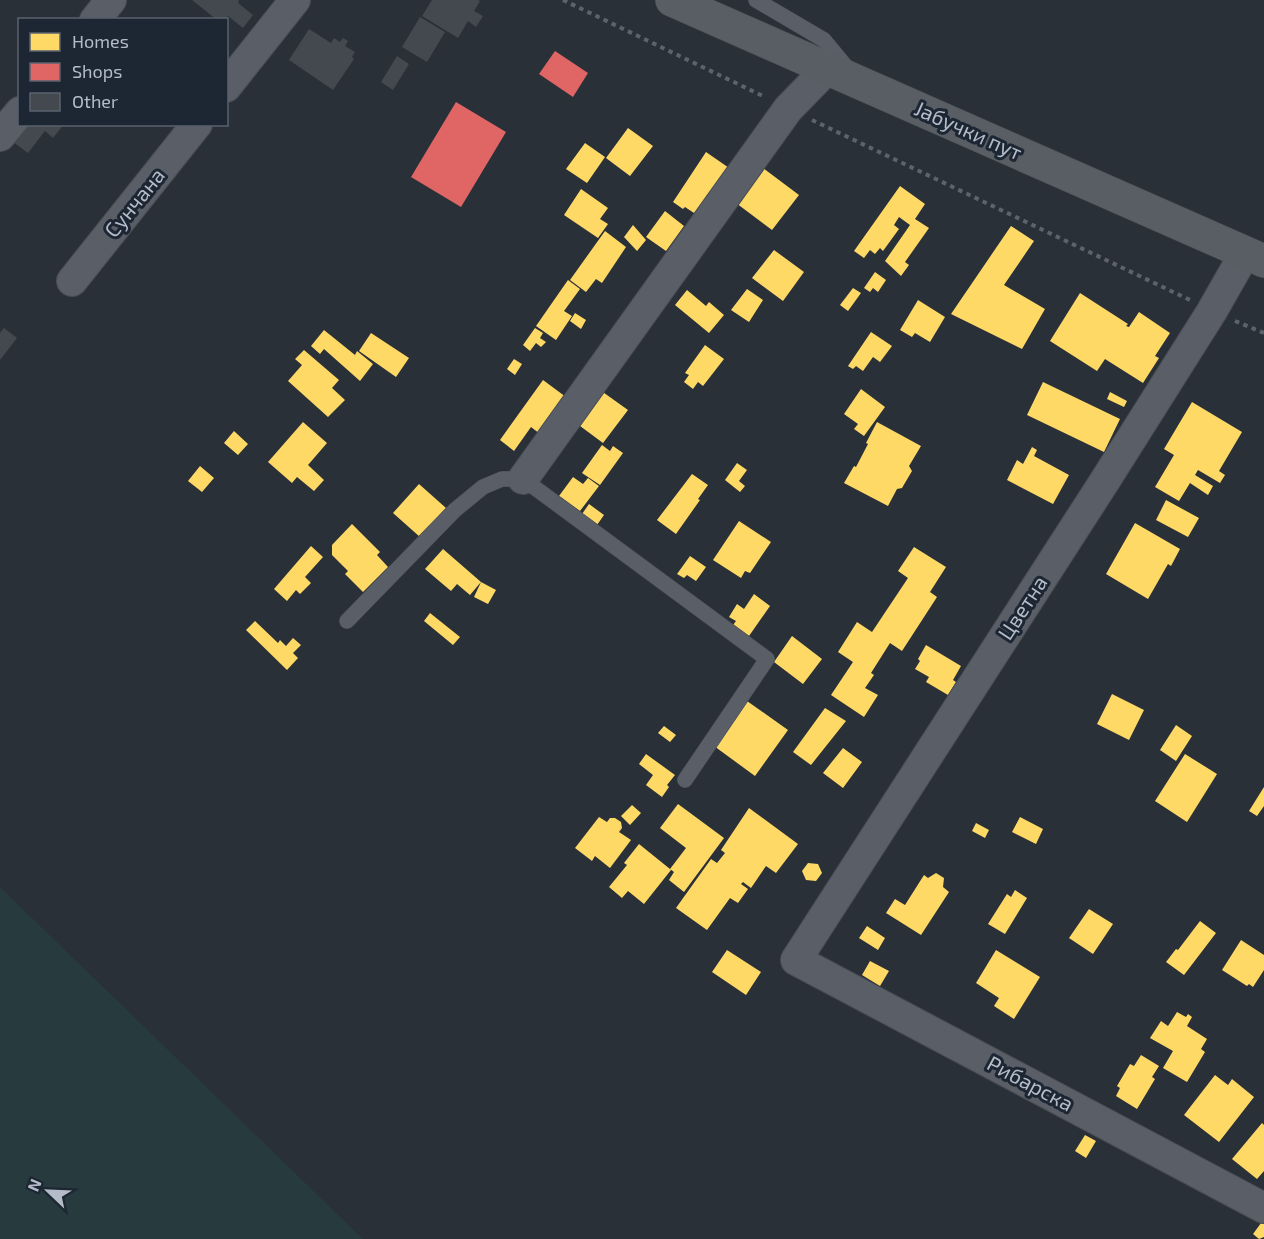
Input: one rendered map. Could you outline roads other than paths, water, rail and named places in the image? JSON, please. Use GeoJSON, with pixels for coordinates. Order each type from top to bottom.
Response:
{"type":"FeatureCollection","features":[{"type":"Feature","properties":{"kind":"main road","name":"Јабучки пут"},"geometry":{"type":"LineString","coordinates":[[672,0],[1255,257]]}},
{"type":"Feature","properties":{"kind":"street"},"geometry":{"type":"LineString","coordinates":[[97,18],[111,0]]}},
{"type":"Feature","properties":{"kind":"street"},"geometry":{"type":"LineString","coordinates":[[228,84],[295,0]]}},
{"type":"Feature","properties":{"kind":"street"},"geometry":{"type":"LineString","coordinates":[[523,479],[788,109],[827,69]]}},
{"type":"Feature","properties":{"kind":"street"},"geometry":{"type":"LineString","coordinates":[[0,136],[18,114]]}},
{"type":"Feature","properties":{"kind":"street","name":"Сунчана"},"geometry":{"type":"LineString","coordinates":[[72,281],[195,126]]}},
{"type":"Feature","properties":{"kind":"street","name":"Цветна"},"geometry":{"type":"LineString","coordinates":[[796,960],[1212,311],[1255,257]]}},
{"type":"Feature","properties":{"kind":"street","name":"Рибарска"},"geometry":{"type":"LineString","coordinates":[[796,960],[1264,1208]]}},
{"type":"Feature","properties":{"kind":"lane"},"geometry":{"type":"LineString","coordinates":[[756,0],[824,40],[862,85]]}},
{"type":"Feature","properties":{"kind":"lane"},"geometry":{"type":"LineString","coordinates":[[347,621],[455,510],[483,487],[502,479],[523,479],[767,659],[685,780]]}}]}
